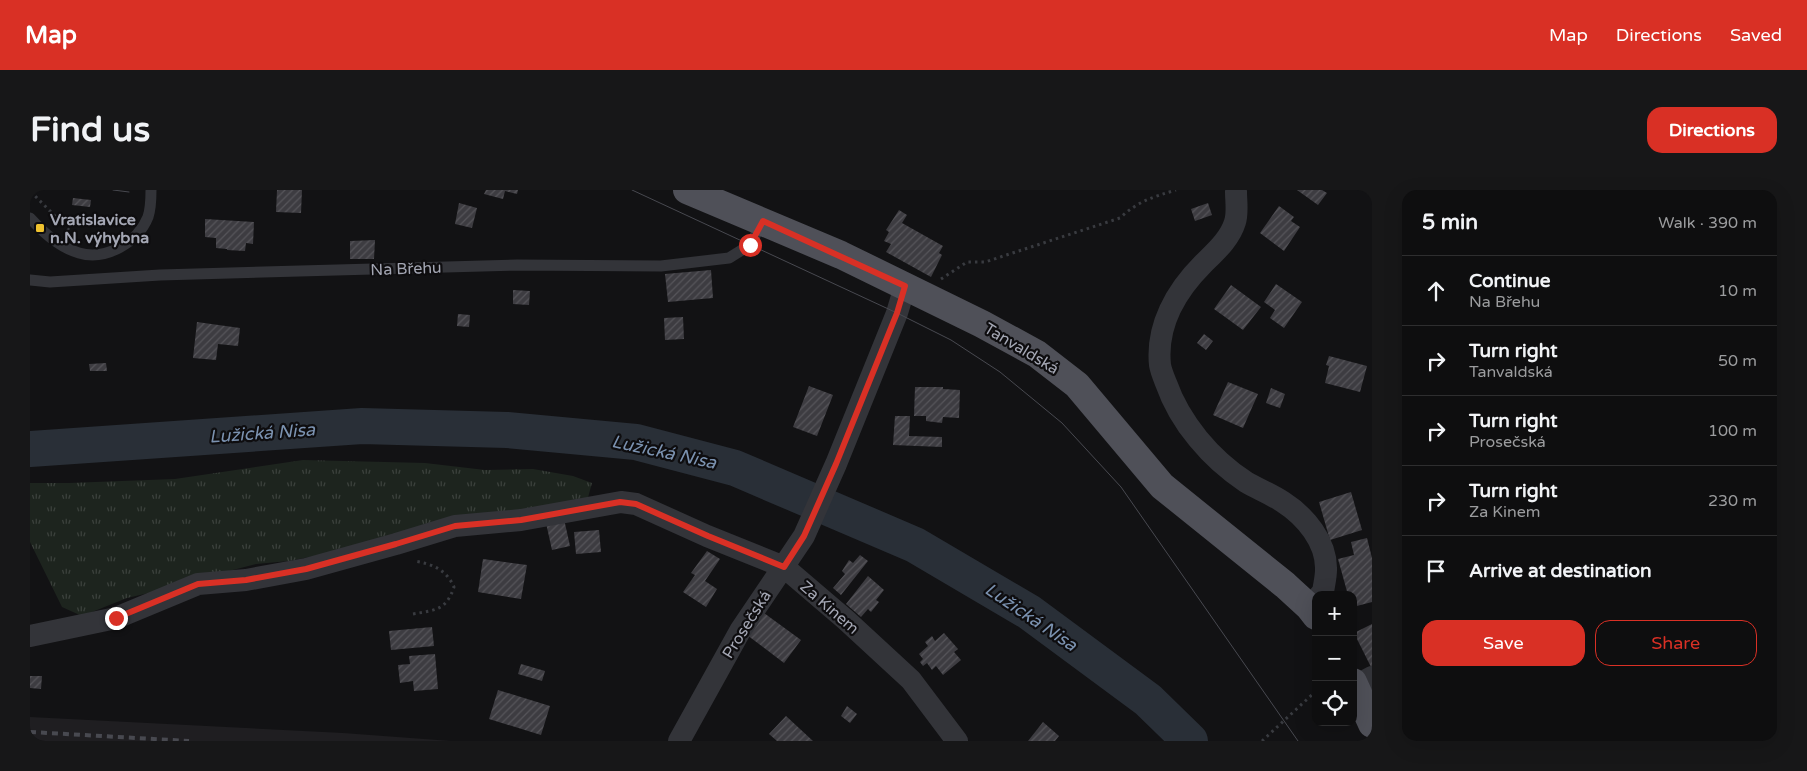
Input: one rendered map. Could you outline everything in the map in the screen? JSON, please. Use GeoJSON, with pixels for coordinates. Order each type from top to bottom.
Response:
{"type":"FeatureCollection","features":[{"type":"Feature","properties":{"kind":"main road","name":"Tanvaldská"},"geometry":{"type":"LineString","coordinates":[[687,190],[763,221],[905,286],[1024,346],[1077,384],[1162,486],[1285,585],[1312,602]]}},
{"type":"Feature","properties":{"kind":"main road"},"geometry":{"type":"LineString","coordinates":[[1360,682],[1372,724]]}},
{"type":"Feature","properties":{"kind":"street"},"geometry":{"type":"LineString","coordinates":[[1235,191],[1236,222],[1224,243],[1194,273],[1172,303],[1160,340],[1160,367],[1171,399],[1189,427],[1213,454],[1228,469],[1248,483],[1284,502],[1316,533],[1323,550],[1326,569],[1323,591]]}},
{"type":"Feature","properties":{"kind":"street","name":"Prosečská"},"geometry":{"type":"LineString","coordinates":[[678,741],[740,631],[804,536],[836,464],[897,313],[905,286]]}},
{"type":"Feature","properties":{"kind":"street","name":"Za Kinem"},"geometry":{"type":"LineString","coordinates":[[30,636],[116,618],[198,584],[246,580],[306,569],[455,526],[521,520],[620,502],[636,504],[784,567],[846,620],[910,680],[957,741]]}},
{"type":"Feature","properties":{"kind":"lane"},"geometry":{"type":"LineString","coordinates":[[30,218],[49,237],[67,249],[81,254],[99,255],[115,250],[137,235],[148,215],[151,190]]}},
{"type":"Feature","properties":{"kind":"lane","name":"Na Břehu"},"geometry":{"type":"LineString","coordinates":[[30,280],[50,282],[169,275],[517,265],[661,266],[729,258],[750,245],[763,221]]}},
{"type":"Feature","properties":{"kind":"path"},"geometry":{"type":"LineString","coordinates":[[935,284],[967,262],[986,262],[1120,218],[1132,207],[1148,198],[1176,190]]}},
{"type":"Feature","properties":{"kind":"path"},"geometry":{"type":"LineString","coordinates":[[412,561],[426,563],[439,568],[449,577],[454,587],[450,599],[436,610],[413,614]]}},
{"type":"Feature","properties":{"kind":"path"},"geometry":{"type":"LineString","coordinates":[[1262,741],[1312,695]]}},
{"type":"Feature","properties":{"kind":"shaded area"},"geometry":{"type":"Polygon","coordinates":[[[30,717],[343,733],[451,741],[30,741],[30,717]]]}},
{"type":"Feature","properties":{"kind":"green space"},"geometry":{"type":"Polygon","coordinates":[[[303,460],[425,463],[485,470],[533,469],[573,476],[592,483],[587,501],[289,561],[256,564],[192,583],[127,598],[82,616],[62,607],[30,542],[30,483],[175,479],[303,460]]]}},
{"type":"Feature","properties":{"kind":"building"},"geometry":{"type":"Polygon","coordinates":[[[277,190],[302,190],[301,213],[276,212],[277,190]]]}},
{"type":"Feature","properties":{"kind":"building"},"geometry":{"type":"Polygon","coordinates":[[[486,190],[518,190],[517,194],[505,191],[503,199],[484,194],[486,190]]]}},
{"type":"Feature","properties":{"kind":"building"},"geometry":{"type":"Polygon","coordinates":[[[1297,190],[1322,190],[1327,193],[1318,205],[1297,190]]]}},
{"type":"Feature","properties":{"kind":"building"},"geometry":{"type":"Polygon","coordinates":[[[73,198],[91,200],[90,207],[72,205],[73,198]]]}},
{"type":"Feature","properties":{"kind":"building"},"geometry":{"type":"Polygon","coordinates":[[[459,203],[477,208],[472,228],[455,224],[459,203]]]}},
{"type":"Feature","properties":{"kind":"building"},"geometry":{"type":"Polygon","coordinates":[[[1208,203],[1212,215],[1195,221],[1191,209],[1208,203]]]}},
{"type":"Feature","properties":{"kind":"building"},"geometry":{"type":"Polygon","coordinates":[[[1279,206],[1294,217],[1291,221],[1300,227],[1284,251],[1260,233],[1279,206]]]}},
{"type":"Feature","properties":{"kind":"building"},"geometry":{"type":"Polygon","coordinates":[[[899,210],[907,215],[902,223],[943,246],[939,253],[942,255],[931,277],[886,252],[891,244],[884,241],[889,232],[886,230],[899,210]]]}},
{"type":"Feature","properties":{"kind":"building"},"geometry":{"type":"Polygon","coordinates":[[[205,219],[254,222],[253,244],[246,243],[245,251],[216,248],[216,238],[205,237],[205,219]]]}},
{"type":"Feature","properties":{"kind":"building"},"geometry":{"type":"Polygon","coordinates":[[[375,240],[374,259],[350,259],[350,241],[375,240]]]}},
{"type":"Feature","properties":{"kind":"building"},"geometry":{"type":"Polygon","coordinates":[[[711,270],[713,298],[668,302],[665,274],[711,270]]]}},
{"type":"Feature","properties":{"kind":"building"},"geometry":{"type":"Polygon","coordinates":[[[1276,284],[1302,302],[1284,328],[1270,318],[1275,310],[1264,302],[1276,284]]]}},
{"type":"Feature","properties":{"kind":"building"},"geometry":{"type":"Polygon","coordinates":[[[1231,285],[1261,307],[1243,330],[1214,309],[1231,285]]]}},
{"type":"Feature","properties":{"kind":"building"},"geometry":{"type":"Polygon","coordinates":[[[513,290],[530,291],[529,305],[513,304],[513,290]]]}},
{"type":"Feature","properties":{"kind":"building"},"geometry":{"type":"Polygon","coordinates":[[[458,314],[470,315],[469,327],[457,326],[458,314]]]}},
{"type":"Feature","properties":{"kind":"building"},"geometry":{"type":"Polygon","coordinates":[[[683,317],[684,339],[665,340],[664,318],[683,317]]]}},
{"type":"Feature","properties":{"kind":"building"},"geometry":{"type":"Polygon","coordinates":[[[197,322],[240,328],[238,346],[218,344],[216,360],[193,358],[197,322]]]}},
{"type":"Feature","properties":{"kind":"building"},"geometry":{"type":"Polygon","coordinates":[[[1204,334],[1213,341],[1206,350],[1197,343],[1204,334]]]}},
{"type":"Feature","properties":{"kind":"building"},"geometry":{"type":"Polygon","coordinates":[[[1329,356],[1367,366],[1360,392],[1325,383],[1329,366],[1326,365],[1329,356]]]}},
{"type":"Feature","properties":{"kind":"building"},"geometry":{"type":"Polygon","coordinates":[[[106,363],[107,371],[90,371],[89,364],[106,363]]]}},
{"type":"Feature","properties":{"kind":"building"},"geometry":{"type":"Polygon","coordinates":[[[1228,382],[1258,394],[1243,428],[1213,415],[1228,382]]]}},
{"type":"Feature","properties":{"kind":"building"},"geometry":{"type":"Polygon","coordinates":[[[809,386],[833,395],[817,436],[793,427],[809,386]]]}},
{"type":"Feature","properties":{"kind":"building"},"geometry":{"type":"Polygon","coordinates":[[[915,387],[943,387],[943,389],[960,390],[959,418],[943,417],[942,423],[926,421],[926,416],[914,416],[915,387]]]}},
{"type":"Feature","properties":{"kind":"building"},"geometry":{"type":"Polygon","coordinates":[[[1271,388],[1285,394],[1280,408],[1266,403],[1271,388]]]}},
{"type":"Feature","properties":{"kind":"building"},"geometry":{"type":"Polygon","coordinates":[[[895,416],[910,416],[909,436],[942,437],[942,447],[893,445],[895,416]]]}},
{"type":"Feature","properties":{"kind":"building"},"geometry":{"type":"Polygon","coordinates":[[[1351,492],[1362,530],[1330,540],[1319,502],[1351,492]]]}},
{"type":"Feature","properties":{"kind":"building"},"geometry":{"type":"Polygon","coordinates":[[[564,519],[570,546],[552,550],[546,523],[564,519]]]}},
{"type":"Feature","properties":{"kind":"building"},"geometry":{"type":"Polygon","coordinates":[[[599,530],[601,552],[576,554],[574,532],[599,530]]]}},
{"type":"Feature","properties":{"kind":"building"},"geometry":{"type":"Polygon","coordinates":[[[1367,538],[1372,558],[1372,602],[1357,606],[1357,591],[1347,591],[1338,559],[1354,555],[1351,542],[1367,538]]]}},
{"type":"Feature","properties":{"kind":"building"},"geometry":{"type":"Polygon","coordinates":[[[707,551],[720,559],[705,581],[717,589],[706,607],[683,592],[695,575],[691,573],[707,551]]]}},
{"type":"Feature","properties":{"kind":"building"},"geometry":{"type":"Polygon","coordinates":[[[860,555],[868,561],[841,595],[833,588],[845,574],[842,571],[849,560],[853,563],[860,555]]]}},
{"type":"Feature","properties":{"kind":"building"},"geometry":{"type":"Polygon","coordinates":[[[483,559],[527,565],[521,599],[478,592],[483,559]]]}},
{"type":"Feature","properties":{"kind":"building"},"geometry":{"type":"Polygon","coordinates":[[[868,576],[884,590],[876,600],[879,602],[871,612],[868,609],[861,617],[846,604],[868,576]]]}},
{"type":"Feature","properties":{"kind":"building"},"geometry":{"type":"Polygon","coordinates":[[[764,613],[801,640],[784,663],[747,635],[764,613]]]}},
{"type":"Feature","properties":{"kind":"building"},"geometry":{"type":"Polygon","coordinates":[[[1372,624],[1372,669],[1357,639],[1357,632],[1372,624]]]}},
{"type":"Feature","properties":{"kind":"building"},"geometry":{"type":"Polygon","coordinates":[[[432,627],[434,646],[391,650],[389,631],[432,627]]]}},
{"type":"Feature","properties":{"kind":"building"},"geometry":{"type":"Polygon","coordinates":[[[944,633],[958,649],[954,652],[961,660],[943,675],[936,666],[932,670],[927,663],[923,666],[920,662],[923,659],[919,654],[928,646],[925,642],[932,636],[935,641],[944,633]]]}},
{"type":"Feature","properties":{"kind":"building"},"geometry":{"type":"Polygon","coordinates":[[[435,654],[438,689],[414,691],[413,681],[400,683],[398,665],[410,664],[409,656],[435,654]]]}},
{"type":"Feature","properties":{"kind":"building"},"geometry":{"type":"Polygon","coordinates":[[[521,664],[545,671],[542,681],[518,674],[521,664]]]}},
{"type":"Feature","properties":{"kind":"building"},"geometry":{"type":"Polygon","coordinates":[[[30,676],[42,676],[41,689],[30,688],[30,676]]]}},
{"type":"Feature","properties":{"kind":"building"},"geometry":{"type":"Polygon","coordinates":[[[498,690],[550,706],[541,735],[489,719],[498,690]]]}},
{"type":"Feature","properties":{"kind":"building"},"geometry":{"type":"Polygon","coordinates":[[[847,706],[857,714],[850,723],[841,716],[847,706]]]}},
{"type":"Feature","properties":{"kind":"building"},"geometry":{"type":"Polygon","coordinates":[[[786,716],[813,741],[777,741],[769,734],[786,716]]]}},
{"type":"Feature","properties":{"kind":"building"},"geometry":{"type":"Polygon","coordinates":[[[1043,722],[1059,736],[1055,741],[1028,741],[1043,722]]]}},
{"type":"Feature","properties":{"kind":"waterway","name":"Lužická Nisa"},"geometry":{"type":"LineString","coordinates":[[30,449],[362,426],[507,430],[636,442],[735,468],[915,545],[1029,612],[1148,700],[1190,741]]}},
{"type":"Feature","properties":{"kind":"tram line"},"geometry":{"type":"LineString","coordinates":[[113,190],[129,192]]}},
{"type":"Feature","properties":{"kind":"tram line"},"geometry":{"type":"LineString","coordinates":[[632,190],[951,340],[1000,372],[1062,423],[1121,487],[1298,741]]}},
{"type":"Feature","properties":{"kind":"railway"},"geometry":{"type":"LineString","coordinates":[[30,732],[189,741]]}},
{"type":"Feature","properties":{"kind":"place","name":"Vratislavice n.N. výhybna"},"geometry":{"type":"Point","coordinates":[40,228]}},
{"type":"Feature","properties":{"kind":"route"},"geometry":{"type":"LineString","coordinates":[[116,618],[198,584],[246,580],[306,569],[455,526],[521,520],[620,502],[636,504],[784,567],[804,536],[836,464],[897,313],[905,286],[842,255],[763,221],[750,245]]}}]}
